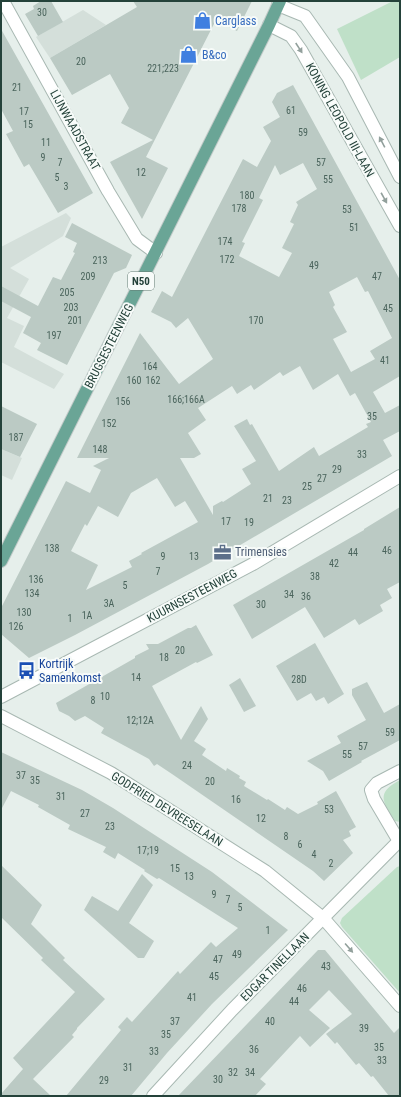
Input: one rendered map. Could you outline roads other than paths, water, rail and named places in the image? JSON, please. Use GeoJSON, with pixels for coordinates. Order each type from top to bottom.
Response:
{"type":"FeatureCollection","features":[{"type":"Feature","properties":{"kind":"main road","name":"BRUGSESTEENWEG"},"geometry":{"type":"LineString","coordinates":[[1,561],[156,253],[279,3]]}},
{"type":"Feature","properties":{"kind":"street","name":"LIJNWAADSTRAAT"},"geometry":{"type":"LineString","coordinates":[[3,1],[108,191],[137,239],[156,253]]}},
{"type":"Feature","properties":{"kind":"street","name":"KONING LEOPOLD III-LAAN"},"geometry":{"type":"LineString","coordinates":[[279,3],[305,16],[348,78],[400,176]]}},
{"type":"Feature","properties":{"kind":"street","name":"KONING LEOPOLD III-LAAN"},"geometry":{"type":"LineString","coordinates":[[269,25],[291,36],[301,50],[400,226]]}},
{"type":"Feature","properties":{"kind":"street","name":"KUURNSESTEENWEG"},"geometry":{"type":"LineString","coordinates":[[1,697],[253,564],[400,476]]}},
{"type":"Feature","properties":{"kind":"street","name":"GODFRIED DEVREESELAAN"},"geometry":{"type":"LineString","coordinates":[[1,716],[111,773],[265,871],[324,919],[400,1006]]}},
{"type":"Feature","properties":{"kind":"street","name":"EDGAR TINELLAAN"},"geometry":{"type":"LineString","coordinates":[[153,1096],[232,1010],[400,841],[374,799],[371,790],[377,783],[400,771]]}},
{"type":"Feature","properties":{"kind":"place","name":"Carglass"},"geometry":{"type":"Point","coordinates":[202,21]}},
{"type":"Feature","properties":{"kind":"place","name":"B&co"},"geometry":{"type":"Point","coordinates":[189,55]}},
{"type":"Feature","properties":{"kind":"place","name":"Trimensies"},"geometry":{"type":"Point","coordinates":[222,552]}},
{"type":"Feature","properties":{"kind":"place","name":"Kortrijk Samenkomst"},"geometry":{"type":"Point","coordinates":[26,671]}}]}
